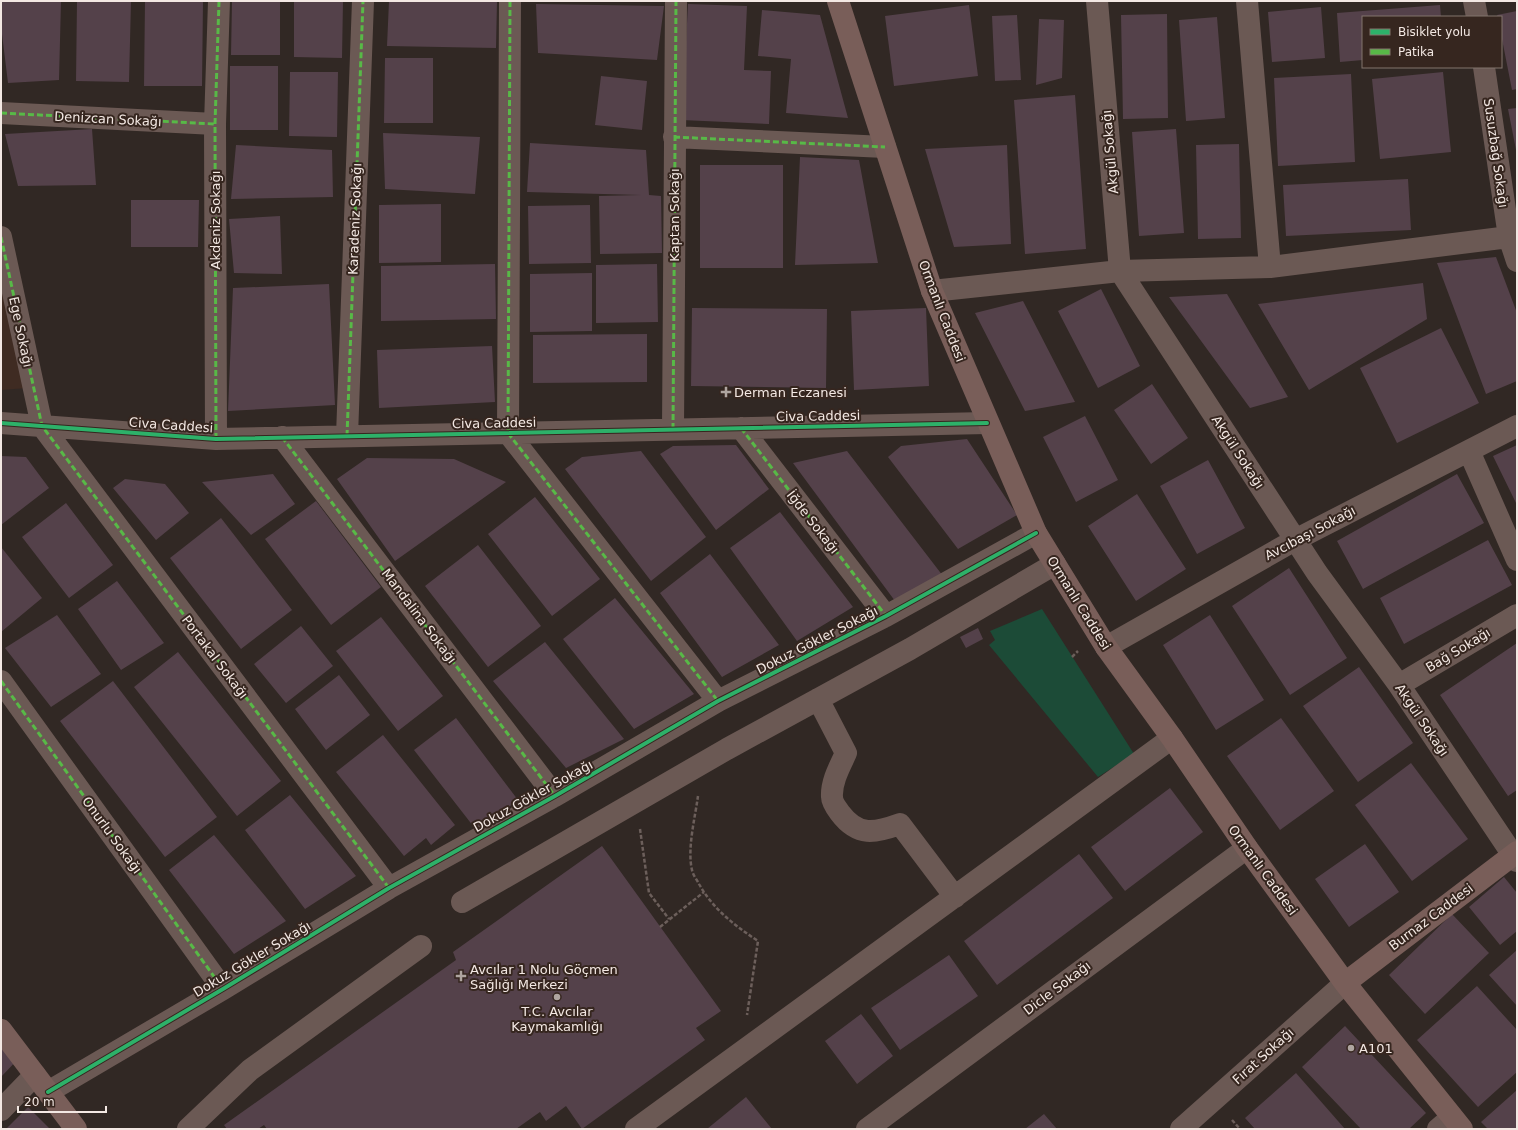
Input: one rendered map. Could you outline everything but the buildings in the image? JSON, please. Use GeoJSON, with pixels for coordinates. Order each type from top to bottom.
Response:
{"type":"FeatureCollection","features":[{"type":"Feature","properties":{"kind":"main road","name":"Ormanlı Caddesi"},"geometry":{"type":"LineString","coordinates":[[838,1],[932,291],[987,423],[1036,533],[1106,648],[1172,738],[1247,848],[1451,1125]]}},
{"type":"Feature","properties":{"kind":"main road","name":"Burnaz Caddesi"},"geometry":{"type":"LineString","coordinates":[[1345,983],[1515,856]]}},
{"type":"Feature","properties":{"kind":"main road"},"geometry":{"type":"LineString","coordinates":[[1,1030],[76,1129]]}},
{"type":"Feature","properties":{"kind":"street","name":"Akdeniz Sokağı"},"geometry":{"type":"LineString","coordinates":[[216,439],[215,124],[219,1]]}},
{"type":"Feature","properties":{"kind":"street","name":"Karadeniz Sokağı"},"geometry":{"type":"LineString","coordinates":[[347,436],[363,1]]}},
{"type":"Feature","properties":{"kind":"street"},"geometry":{"type":"LineString","coordinates":[[510,1],[508,433],[718,701]]}},
{"type":"Feature","properties":{"kind":"street","name":"Kaptan Sokağı"},"geometry":{"type":"LineString","coordinates":[[673,429],[676,1]]}},
{"type":"Feature","properties":{"kind":"street","name":"Akgül Sokağı"},"geometry":{"type":"LineString","coordinates":[[1097,1],[1120,270],[1317,573],[1399,685],[1515,856]]}},
{"type":"Feature","properties":{"kind":"street"},"geometry":{"type":"LineString","coordinates":[[1247,1],[1270,267]]}},
{"type":"Feature","properties":{"kind":"street"},"geometry":{"type":"LineString","coordinates":[[1474,1],[1477,16]]}},
{"type":"Feature","properties":{"kind":"street","name":"Susuzbağ Sokağı"},"geometry":{"type":"LineString","coordinates":[[1484,68],[1508,237],[1517,261]]}},
{"type":"Feature","properties":{"kind":"street","name":"Denizcan Sokağı"},"geometry":{"type":"LineString","coordinates":[[1,113],[215,124]]}},
{"type":"Feature","properties":{"kind":"street"},"geometry":{"type":"LineString","coordinates":[[674,137],[885,147]]}},
{"type":"Feature","properties":{"kind":"street"},"geometry":{"type":"LineString","coordinates":[[932,291],[1120,270],[1270,267],[1508,237]]}},
{"type":"Feature","properties":{"kind":"street","name":"Ege Sokağı"},"geometry":{"type":"LineString","coordinates":[[1,238],[42,426]]}},
{"type":"Feature","properties":{"kind":"street","name":"Civa Caddesi"},"geometry":{"type":"LineString","coordinates":[[1,423],[216,439],[987,423]]}},
{"type":"Feature","properties":{"kind":"street","name":"Portakal Sokağı"},"geometry":{"type":"LineString","coordinates":[[42,426],[389,888]]}},
{"type":"Feature","properties":{"kind":"street","name":"Avcıbaşı Sokağı"},"geometry":{"type":"LineString","coordinates":[[1106,648],[1295,540],[1517,426]]}},
{"type":"Feature","properties":{"kind":"street","name":"İğde Sokağı"},"geometry":{"type":"LineString","coordinates":[[741,428],[886,616]]}},
{"type":"Feature","properties":{"kind":"street","name":"Mandalina Sokağı"},"geometry":{"type":"LineString","coordinates":[[282,437],[555,796]]}},
{"type":"Feature","properties":{"kind":"street"},"geometry":{"type":"LineString","coordinates":[[1469,451],[1517,560]]}},
{"type":"Feature","properties":{"kind":"street","name":"Dokuz Gökler Sokağı"},"geometry":{"type":"LineString","coordinates":[[48,1092],[223,989],[389,888],[555,796],[718,701],[886,616],[1036,533]]}},
{"type":"Feature","properties":{"kind":"street"},"geometry":{"type":"LineString","coordinates":[[462,902],[762,729],[910,649],[1055,564]]}},
{"type":"Feature","properties":{"kind":"street","name":"Bağ Sokağı"},"geometry":{"type":"LineString","coordinates":[[1399,685],[1517,615]]}},
{"type":"Feature","properties":{"kind":"street","name":"Onurlu Sokağı"},"geometry":{"type":"LineString","coordinates":[[1,681],[223,989]]}},
{"type":"Feature","properties":{"kind":"street"},"geometry":{"type":"LineString","coordinates":[[818,699],[846,754],[836,775],[832,798],[837,809],[847,822],[864,831],[879,832],[900,824],[955,897]]}},
{"type":"Feature","properties":{"kind":"street"},"geometry":{"type":"LineString","coordinates":[[636,1129],[1172,738]]}},
{"type":"Feature","properties":{"kind":"street","name":"Dicle Sokağı"},"geometry":{"type":"LineString","coordinates":[[867,1129],[1247,848]]}},
{"type":"Feature","properties":{"kind":"street"},"geometry":{"type":"LineString","coordinates":[[188,1129],[250,1070],[421,946]]}},
{"type":"Feature","properties":{"kind":"street","name":"Fırat Sokağı"},"geometry":{"type":"LineString","coordinates":[[1181,1129],[1345,983]]}},
{"type":"Feature","properties":{"kind":"street"},"geometry":{"type":"LineString","coordinates":[[1,1110],[35,1074]]}},
{"type":"Feature","properties":{"kind":"path"},"geometry":{"type":"LineString","coordinates":[[708,760],[699,786],[692,847],[692,871],[715,908],[730,922],[758,942],[741,1053]]}},
{"type":"Feature","properties":{"kind":"path"},"geometry":{"type":"LineString","coordinates":[[636,801],[650,893],[669,919]]}},
{"type":"Feature","properties":{"kind":"path"},"geometry":{"type":"LineString","coordinates":[[660,927],[704,892]]}},
{"type":"Feature","properties":{"kind":"shaded area"},"geometry":{"type":"Polygon","coordinates":[[[1,279],[28,388],[1,390],[1,279]]]}},
{"type":"Feature","properties":{"kind":"green space"},"geometry":{"type":"Polygon","coordinates":[[[1042,609],[1134,754],[1098,777],[989,645],[995,640],[990,631],[1042,609]]]}},
{"type":"Feature","properties":{"kind":"marked path"},"geometry":{"type":"LineString","coordinates":[[216,439],[215,124],[219,1]]}},
{"type":"Feature","properties":{"kind":"marked path"},"geometry":{"type":"LineString","coordinates":[[347,436],[363,1]]}},
{"type":"Feature","properties":{"kind":"marked path"},"geometry":{"type":"LineString","coordinates":[[510,1],[508,433],[718,701]]}},
{"type":"Feature","properties":{"kind":"marked path"},"geometry":{"type":"LineString","coordinates":[[673,429],[676,1]]}},
{"type":"Feature","properties":{"kind":"marked path"},"geometry":{"type":"LineString","coordinates":[[1,113],[215,124]]}},
{"type":"Feature","properties":{"kind":"marked path"},"geometry":{"type":"LineString","coordinates":[[674,137],[885,147]]}},
{"type":"Feature","properties":{"kind":"marked path"},"geometry":{"type":"LineString","coordinates":[[1,237],[42,426],[389,888]]}},
{"type":"Feature","properties":{"kind":"marked path"},"geometry":{"type":"LineString","coordinates":[[741,428],[886,616]]}},
{"type":"Feature","properties":{"kind":"marked path"},"geometry":{"type":"LineString","coordinates":[[282,437],[555,796]]}},
{"type":"Feature","properties":{"kind":"marked path"},"geometry":{"type":"LineString","coordinates":[[1,681],[223,989]]}},
{"type":"Feature","properties":{"kind":"cycle path"},"geometry":{"type":"LineString","coordinates":[[1,423],[216,439],[987,423]]}},
{"type":"Feature","properties":{"kind":"cycle path"},"geometry":{"type":"LineString","coordinates":[[48,1092],[223,989],[389,888],[555,796],[718,701],[886,616],[1036,533]]}},
{"type":"Feature","properties":{"kind":"place","name":"Derman Eczanesi"},"geometry":{"type":"Point","coordinates":[726,392]}},
{"type":"Feature","properties":{"kind":"place","name":"Avcılar 1 Nolu Göçmen Sağlığı Merkezi"},"geometry":{"type":"Point","coordinates":[461,976]}},
{"type":"Feature","properties":{"kind":"place","name":"T.C. Avcılar Kaymakamlığı"},"geometry":{"type":"Point","coordinates":[557,997]}},
{"type":"Feature","properties":{"kind":"place","name":"A101"},"geometry":{"type":"Point","coordinates":[1351,1048]}}]}
